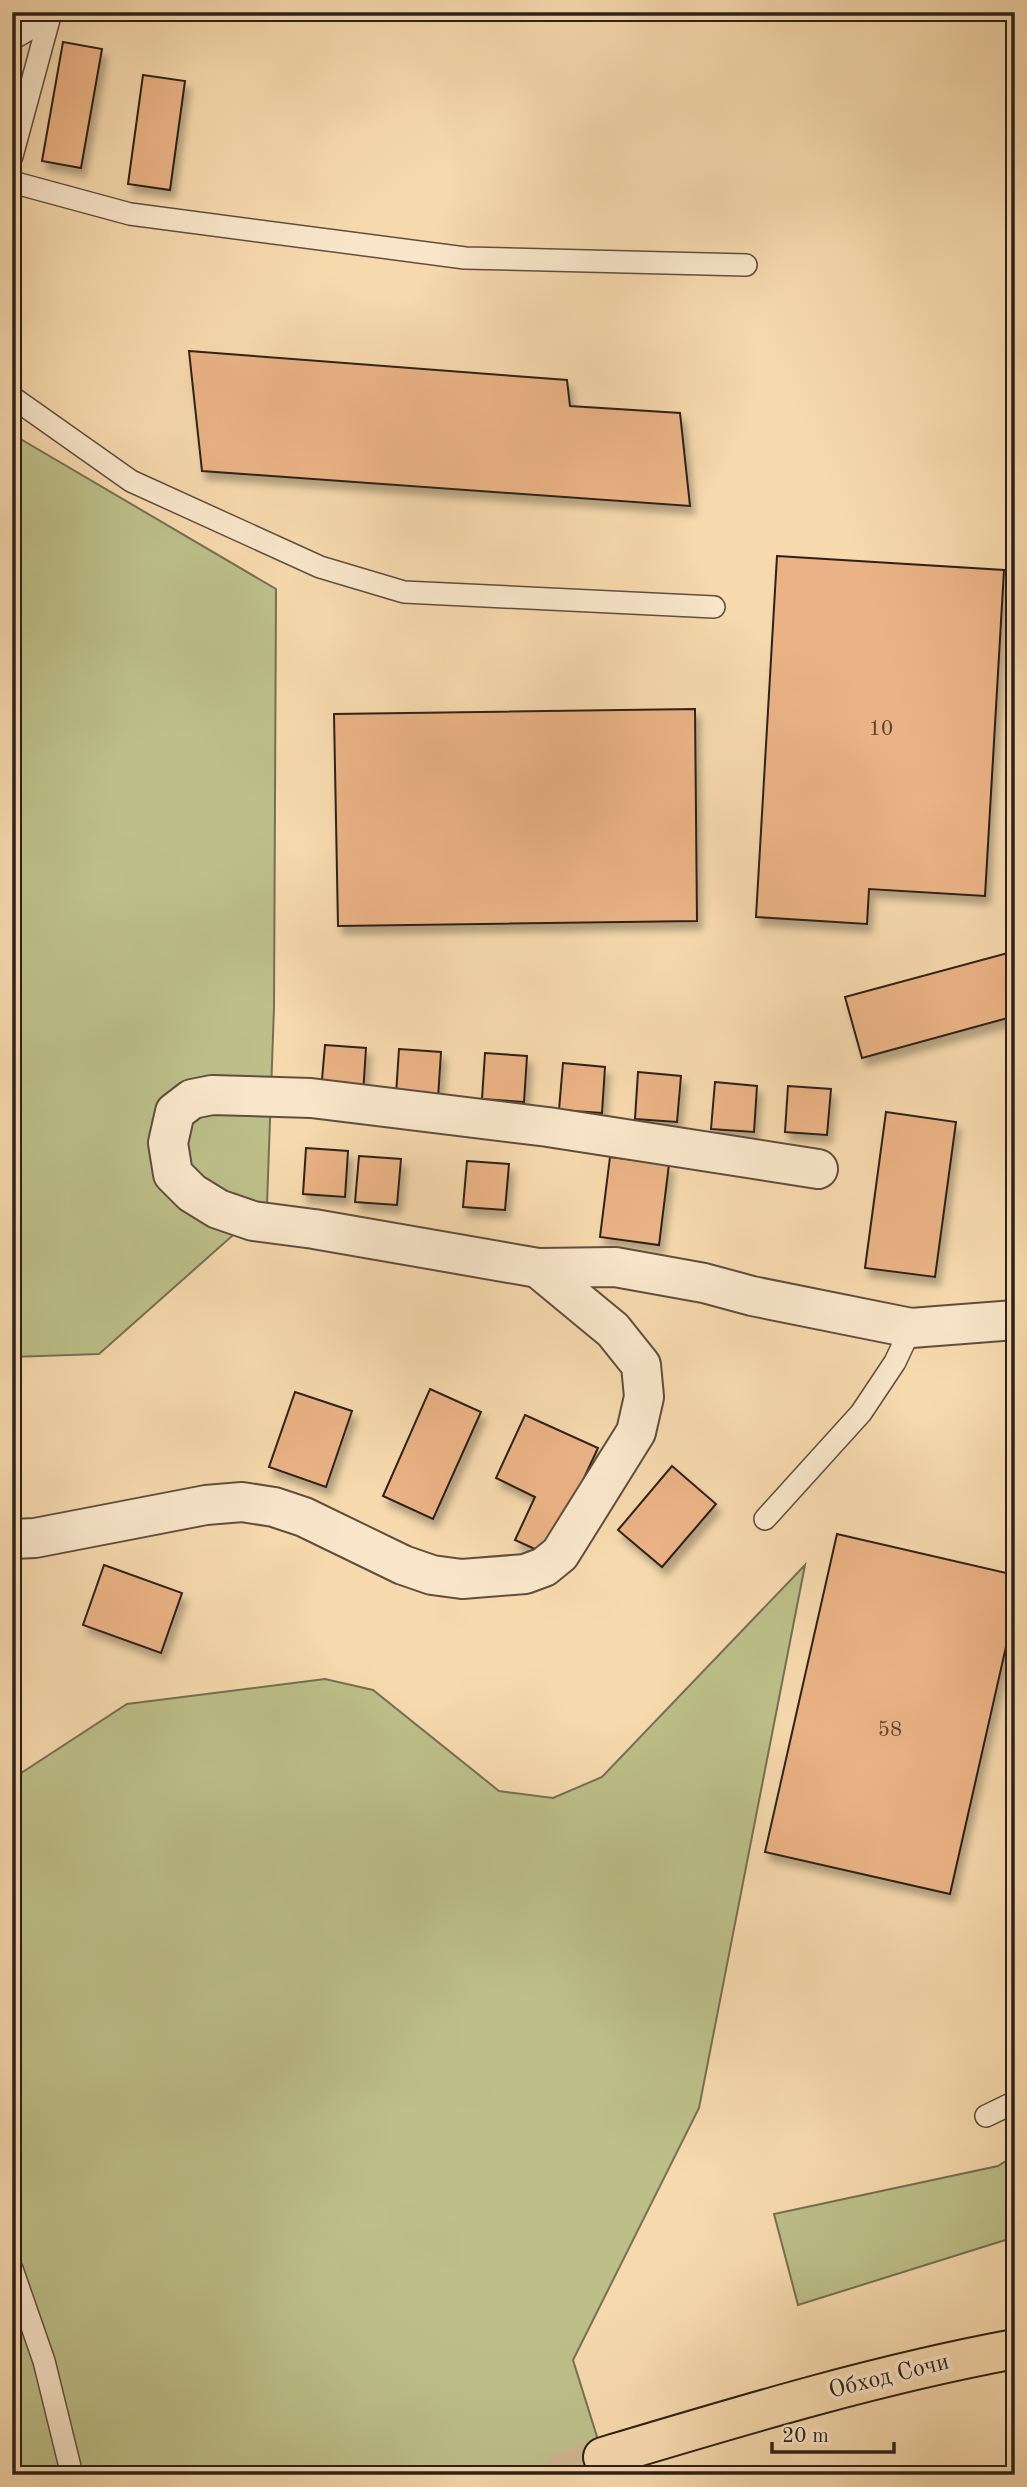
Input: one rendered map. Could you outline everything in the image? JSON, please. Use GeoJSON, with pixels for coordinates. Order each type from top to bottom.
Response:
{"type":"FeatureCollection","features":[{"type":"Feature","properties":{"kind":"highway","name":"Обход Сочи"},"geometry":{"type":"LineString","coordinates":[[604,2457],[788,2402],[946,2362],[1015,2349]]}},
{"type":"Feature","properties":{"kind":"street"},"geometry":{"type":"LineString","coordinates":[[818,1169],[548,1127],[311,1098],[212,1095],[192,1099],[175,1112],[168,1143],[173,1174],[192,1193],[218,1209],[253,1221],[314,1228],[538,1268],[615,1267],[704,1283],[752,1296],[911,1328],[1015,1320]]}},
{"type":"Feature","properties":{"kind":"street"},"geometry":{"type":"LineString","coordinates":[[12,1539],[35,1538],[206,1505],[242,1502],[274,1507],[304,1517],[432,1575],[462,1579],[525,1574],[544,1567],[560,1554],[636,1432],[644,1397],[641,1365],[613,1330],[538,1268]]}},
{"type":"Feature","properties":{"kind":"lane"},"geometry":{"type":"LineString","coordinates":[[12,39],[50,15]]}},
{"type":"Feature","properties":{"kind":"lane"},"geometry":{"type":"LineString","coordinates":[[12,156],[50,15]]}},
{"type":"Feature","properties":{"kind":"lane"},"geometry":{"type":"LineString","coordinates":[[12,182],[130,214],[465,258],[746,265]]}},
{"type":"Feature","properties":{"kind":"lane"},"geometry":{"type":"LineString","coordinates":[[12,397],[131,481],[320,567],[404,592],[714,607]]}},
{"type":"Feature","properties":{"kind":"lane"},"geometry":{"type":"LineString","coordinates":[[765,1519],[861,1413],[895,1362],[911,1328]]}},
{"type":"Feature","properties":{"kind":"lane"},"geometry":{"type":"LineString","coordinates":[[986,2116],[1015,2102]]}},
{"type":"Feature","properties":{"kind":"lane"},"geometry":{"type":"LineString","coordinates":[[12,2269],[44,2361],[72,2475]]}},
{"type":"Feature","properties":{"kind":"green space"},"geometry":{"type":"Polygon","coordinates":[[[12,434],[276,589],[274,1007],[267,1205],[99,1354],[12,1357],[12,434]]]}},
{"type":"Feature","properties":{"kind":"green space"},"geometry":{"type":"Polygon","coordinates":[[[805,1565],[699,2108],[573,2360],[609,2475],[12,2475],[12,1779],[127,1704],[325,1679],[373,1690],[499,1791],[553,1798],[602,1777],[805,1565]]]}},
{"type":"Feature","properties":{"kind":"green space"},"geometry":{"type":"Polygon","coordinates":[[[1015,2155],[1015,2237],[798,2305],[774,2214],[998,2166],[1015,2155]]]}},
{"type":"Feature","properties":{"kind":"building"},"geometry":{"type":"Polygon","coordinates":[[[63,42],[102,49],[81,168],[42,161],[63,42]]]}},
{"type":"Feature","properties":{"kind":"building"},"geometry":{"type":"Polygon","coordinates":[[[143,75],[185,81],[170,190],[128,184],[143,75]]]}},
{"type":"Feature","properties":{"kind":"building"},"geometry":{"type":"Polygon","coordinates":[[[189,351],[567,380],[570,406],[680,413],[690,506],[202,471],[189,351]]]}},
{"type":"Feature","properties":{"kind":"building"},"geometry":{"type":"Polygon","coordinates":[[[777,556],[1004,570],[985,896],[869,889],[867,924],[756,917],[777,556]]]}},
{"type":"Feature","properties":{"kind":"building"},"geometry":{"type":"Polygon","coordinates":[[[695,709],[697,921],[338,926],[334,714],[695,709]]]}},
{"type":"Feature","properties":{"kind":"building"},"geometry":{"type":"Polygon","coordinates":[[[1015,951],[1015,1016],[862,1058],[845,997],[1015,951]]]}},
{"type":"Feature","properties":{"kind":"building"},"geometry":{"type":"Polygon","coordinates":[[[325,1045],[366,1048],[363,1094],[321,1091],[325,1045]]]}},
{"type":"Feature","properties":{"kind":"building"},"geometry":{"type":"Polygon","coordinates":[[[399,1049],[441,1052],[438,1098],[396,1095],[399,1049]]]}},
{"type":"Feature","properties":{"kind":"building"},"geometry":{"type":"Polygon","coordinates":[[[485,1053],[527,1056],[524,1102],[482,1099],[485,1053]]]}},
{"type":"Feature","properties":{"kind":"building"},"geometry":{"type":"Polygon","coordinates":[[[563,1063],[605,1067],[602,1113],[559,1110],[563,1063]]]}},
{"type":"Feature","properties":{"kind":"building"},"geometry":{"type":"Polygon","coordinates":[[[638,1072],[681,1076],[677,1122],[635,1119],[638,1072]]]}},
{"type":"Feature","properties":{"kind":"building"},"geometry":{"type":"Polygon","coordinates":[[[715,1082],[757,1086],[754,1132],[711,1129],[715,1082]]]}},
{"type":"Feature","properties":{"kind":"building"},"geometry":{"type":"Polygon","coordinates":[[[788,1086],[831,1089],[827,1135],[785,1132],[788,1086]]]}},
{"type":"Feature","properties":{"kind":"building"},"geometry":{"type":"Polygon","coordinates":[[[886,1112],[956,1122],[935,1277],[865,1268],[886,1112]]]}},
{"type":"Feature","properties":{"kind":"building"},"geometry":{"type":"Polygon","coordinates":[[[306,1148],[348,1151],[345,1197],[303,1194],[306,1148]]]}},
{"type":"Feature","properties":{"kind":"building"},"geometry":{"type":"Polygon","coordinates":[[[359,1156],[401,1159],[397,1205],[355,1202],[359,1156]]]}},
{"type":"Feature","properties":{"kind":"building"},"geometry":{"type":"Polygon","coordinates":[[[610,1157],[669,1164],[659,1245],[600,1237],[610,1157]]]}},
{"type":"Feature","properties":{"kind":"building"},"geometry":{"type":"Polygon","coordinates":[[[467,1161],[509,1164],[505,1210],[463,1207],[467,1161]]]}},
{"type":"Feature","properties":{"kind":"building"},"geometry":{"type":"Polygon","coordinates":[[[430,1389],[481,1412],[433,1519],[383,1496],[430,1389]]]}},
{"type":"Feature","properties":{"kind":"building"},"geometry":{"type":"Polygon","coordinates":[[[295,1392],[352,1411],[326,1487],[269,1467],[295,1392]]]}},
{"type":"Feature","properties":{"kind":"building"},"geometry":{"type":"Polygon","coordinates":[[[525,1415],[598,1448],[548,1555],[515,1540],[535,1497],[496,1478],[525,1415]]]}},
{"type":"Feature","properties":{"kind":"building"},"geometry":{"type":"Polygon","coordinates":[[[672,1466],[716,1504],[662,1567],[618,1530],[672,1466]]]}},
{"type":"Feature","properties":{"kind":"building"},"geometry":{"type":"Polygon","coordinates":[[[837,1534],[1015,1575],[1015,1607],[950,1894],[765,1852],[837,1534]]]}},
{"type":"Feature","properties":{"kind":"building"},"geometry":{"type":"Polygon","coordinates":[[[104,1565],[182,1593],[161,1653],[83,1625],[104,1565]]]}},
{"type":"Feature","properties":{"kind":"tunnel"},"geometry":{"type":"LineString","coordinates":[[553,2475],[603,2457]]}}]}
